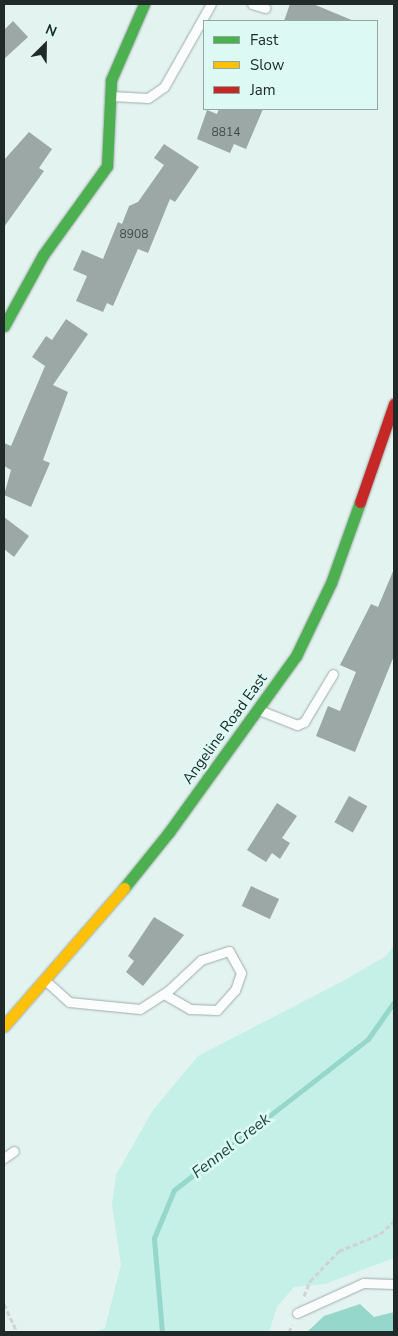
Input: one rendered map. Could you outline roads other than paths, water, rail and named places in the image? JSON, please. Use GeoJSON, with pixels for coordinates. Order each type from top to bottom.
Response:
{"type":"FeatureCollection","features":[{"type":"Feature","properties":{"kind":"street"},"geometry":{"type":"LineString","coordinates":[[4,326],[42,255],[107,166],[111,80],[144,4]]}},
{"type":"Feature","properties":{"kind":"street","name":"Angeline Road East"},"geometry":{"type":"LineString","coordinates":[[4,1026],[169,832],[259,710],[296,656],[331,583],[394,404]]}},
{"type":"Feature","properties":{"kind":"lane"},"geometry":{"type":"LineString","coordinates":[[109,96],[148,98],[164,87],[211,4]]}},
{"type":"Feature","properties":{"kind":"lane"},"geometry":{"type":"LineString","coordinates":[[252,4],[265,8]]}},
{"type":"Feature","properties":{"kind":"lane"},"geometry":{"type":"LineString","coordinates":[[259,710],[296,725],[304,722],[333,674]]}},
{"type":"Feature","properties":{"kind":"lane"},"geometry":{"type":"LineString","coordinates":[[45,980],[69,1002],[140,1009],[164,994],[201,960],[229,951],[241,973],[235,990],[217,1010],[190,1008],[164,994]]}},
{"type":"Feature","properties":{"kind":"lane"},"geometry":{"type":"LineString","coordinates":[[4,1158],[14,1151]]}},
{"type":"Feature","properties":{"kind":"lane"},"geometry":{"type":"LineString","coordinates":[[297,1314],[363,1284],[394,1284]]}},
{"type":"Feature","properties":{"kind":"waterway","name":"Fennel Creek"},"geometry":{"type":"LineString","coordinates":[[162,1332],[154,1238],[174,1190],[368,1039],[394,1002]]}}]}
